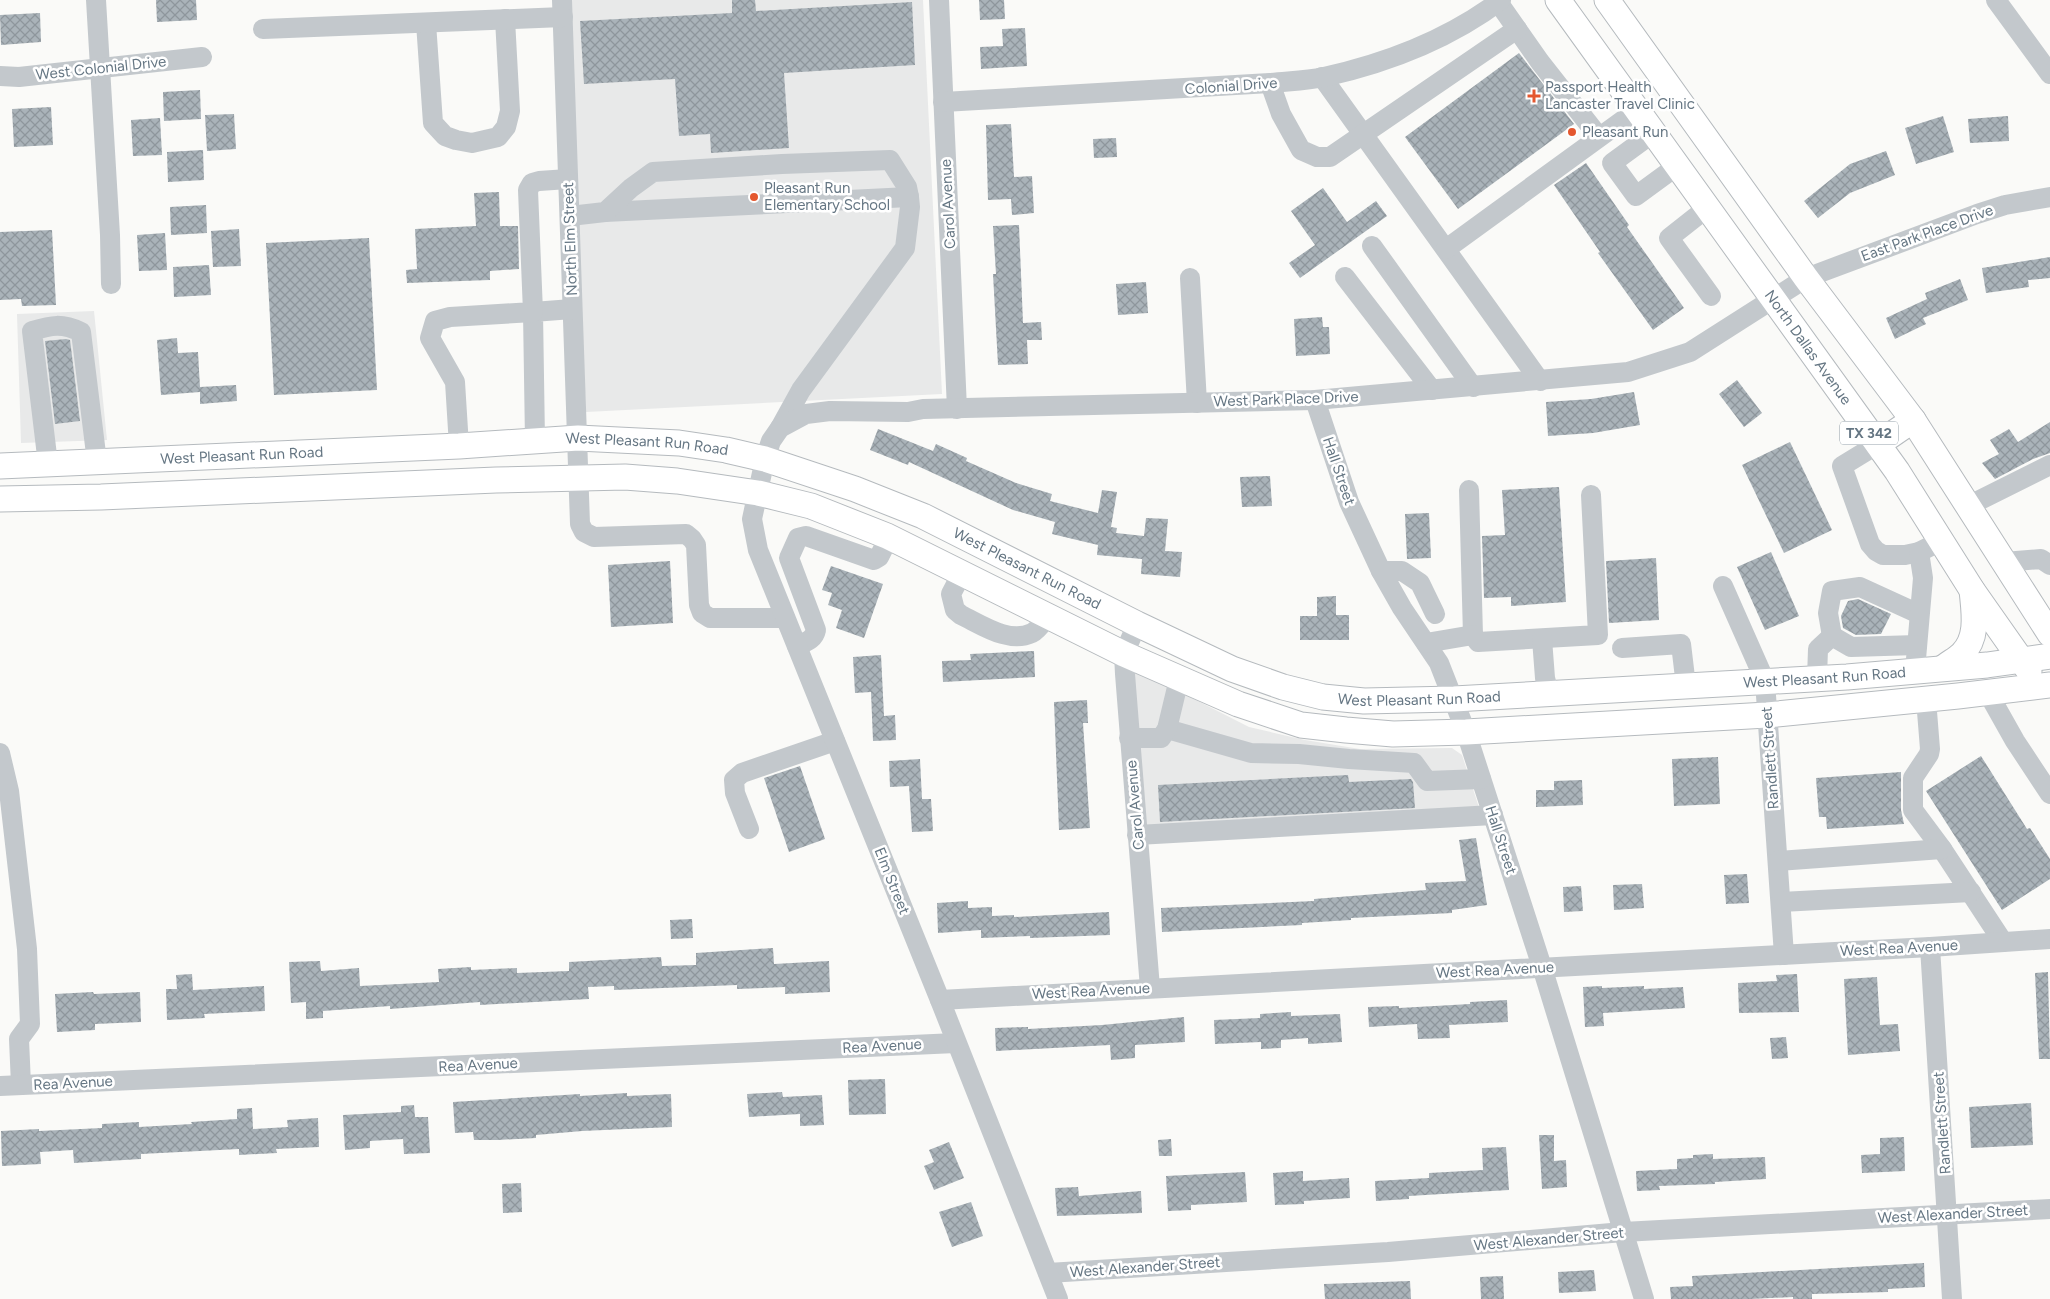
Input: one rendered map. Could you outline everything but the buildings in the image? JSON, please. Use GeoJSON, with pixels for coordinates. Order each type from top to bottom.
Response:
{"type":"FeatureCollection","features":[{"type":"Feature","properties":{"kind":"main road","name":"North Dallas Avenue"},"geometry":{"type":"LineString","coordinates":[[1558,0],[1772,300],[1878,444],[1972,590],[2021,660],[2047,690]]}},
{"type":"Feature","properties":{"kind":"main road","name":"TX 342"},"geometry":{"type":"LineString","coordinates":[[1607,0],[1806,278],[1913,420],[2050,634]]}},
{"type":"Feature","properties":{"kind":"main road"},"geometry":{"type":"LineString","coordinates":[[1653,133],[1684,108]]}},
{"type":"Feature","properties":{"kind":"main road"},"geometry":{"type":"LineString","coordinates":[[1878,444],[1913,420]]}},
{"type":"Feature","properties":{"kind":"main road","name":"West Pleasant Run Road"},"geometry":{"type":"LineString","coordinates":[[0,466],[459,446],[578,438],[679,443],[726,450],[765,459],[855,489],[923,516],[1137,624],[1232,669],[1282,688],[1323,697],[1364,701],[1549,694],[1847,677],[2050,656]]}},
{"type":"Feature","properties":{"kind":"main road","name":"West Pleasant Run Road"},"geometry":{"type":"LineString","coordinates":[[0,500],[101,498],[580,478],[625,478],[668,481],[758,493],[811,506],[889,537],[1124,654],[1238,704],[1300,725],[1394,734],[1466,732],[1767,715],[1926,698],[2047,690]]}},
{"type":"Feature","properties":{"kind":"main road"},"geometry":{"type":"LineString","coordinates":[[1943,668],[1962,655],[1970,643],[1974,628],[1972,590]]}},
{"type":"Feature","properties":{"kind":"street"},"geometry":{"type":"LineString","coordinates":[[96,0],[110,235],[110,284]]}},
{"type":"Feature","properties":{"kind":"street","name":"Carol Avenue"},"geometry":{"type":"LineString","coordinates":[[939,0],[957,409]]}},
{"type":"Feature","properties":{"kind":"street"},"geometry":{"type":"LineString","coordinates":[[1996,0],[2050,74]]}},
{"type":"Feature","properties":{"kind":"street"},"geometry":{"type":"LineString","coordinates":[[1499,1],[1517,29],[1599,137]]}},
{"type":"Feature","properties":{"kind":"street","name":"Colonial Drive"},"geometry":{"type":"LineString","coordinates":[[943,102],[1270,83],[1322,77],[1394,58],[1442,37],[1499,1]]}},
{"type":"Feature","properties":{"kind":"street"},"geometry":{"type":"LineString","coordinates":[[263,29],[505,19],[562,8]]}},
{"type":"Feature","properties":{"kind":"street","name":"North Elm Street"},"geometry":{"type":"LineString","coordinates":[[562,8],[572,309],[580,478],[580,524],[584,532],[594,536],[686,534],[696,545],[699,605],[702,612],[710,618],[785,618]]}},
{"type":"Feature","properties":{"kind":"street"},"geometry":{"type":"LineString","coordinates":[[426,23],[433,123],[445,136],[472,143],[498,137],[506,127],[510,111],[505,19]]}},
{"type":"Feature","properties":{"kind":"street"},"geometry":{"type":"LineString","coordinates":[[1270,83],[1281,114],[1301,150],[1317,156],[1330,157],[1517,29]]}},
{"type":"Feature","properties":{"kind":"street","name":"West Colonial Drive"},"geometry":{"type":"LineString","coordinates":[[0,76],[19,77],[202,57]]}},
{"type":"Feature","properties":{"kind":"street"},"geometry":{"type":"LineString","coordinates":[[1322,77],[1540,381]]}},
{"type":"Feature","properties":{"kind":"street"},"geometry":{"type":"LineString","coordinates":[[1446,249],[1637,110]]}},
{"type":"Feature","properties":{"kind":"street"},"geometry":{"type":"LineString","coordinates":[[1653,133],[1612,163],[1636,196],[1676,166]]}},
{"type":"Feature","properties":{"kind":"street"},"geometry":{"type":"LineString","coordinates":[[605,212],[631,188],[653,172],[890,160],[907,187],[909,198],[910,207],[905,248],[801,390],[771,441],[765,459]]}},
{"type":"Feature","properties":{"kind":"street"},"geometry":{"type":"LineString","coordinates":[[536,441],[528,190],[532,183],[538,180],[568,179]]}},
{"type":"Feature","properties":{"kind":"street","name":"East Park Place Drive"},"geometry":{"type":"LineString","coordinates":[[1806,278],[1978,214],[2005,205],[2050,196]]}},
{"type":"Feature","properties":{"kind":"street"},"geometry":{"type":"LineString","coordinates":[[570,216],[605,212],[909,198]]}},
{"type":"Feature","properties":{"kind":"street"},"geometry":{"type":"LineString","coordinates":[[1707,208],[1669,238],[1711,296]]}},
{"type":"Feature","properties":{"kind":"street"},"geometry":{"type":"LineString","coordinates":[[1372,246],[1473,386]]}},
{"type":"Feature","properties":{"kind":"street"},"geometry":{"type":"LineString","coordinates":[[1345,277],[1432,390]]}},
{"type":"Feature","properties":{"kind":"street"},"geometry":{"type":"LineString","coordinates":[[1190,278],[1197,403]]}},
{"type":"Feature","properties":{"kind":"street","name":"West Park Place Drive"},"geometry":{"type":"LineString","coordinates":[[780,428],[806,414],[830,411],[908,412],[924,409],[1315,400],[1628,372],[1690,352],[1806,278]]}},
{"type":"Feature","properties":{"kind":"street"},"geometry":{"type":"LineString","coordinates":[[459,446],[455,382],[447,364],[430,338],[435,321],[450,317],[572,309]]}},
{"type":"Feature","properties":{"kind":"street"},"geometry":{"type":"LineString","coordinates":[[48,464],[32,331],[49,326],[66,326],[81,332],[97,462]]}},
{"type":"Feature","properties":{"kind":"street","name":"Hall Street"},"geometry":{"type":"LineString","coordinates":[[1315,400],[1349,502],[1381,571],[1402,608],[1439,663],[1454,698],[1542,967],[1644,1299]]}},
{"type":"Feature","properties":{"kind":"street"},"geometry":{"type":"LineString","coordinates":[[1878,444],[1842,466],[1870,544],[1883,555],[1905,555],[1919,552],[1941,541]]}},
{"type":"Feature","properties":{"kind":"street","name":"Elm Street"},"geometry":{"type":"LineString","coordinates":[[765,459],[752,519],[758,550],[940,1000],[1058,1299]]}},
{"type":"Feature","properties":{"kind":"street"},"geometry":{"type":"LineString","coordinates":[[1968,506],[2050,465]]}},
{"type":"Feature","properties":{"kind":"street"},"geometry":{"type":"LineString","coordinates":[[1469,490],[1474,634],[1478,642],[1598,635],[1591,495]]}},
{"type":"Feature","properties":{"kind":"street"},"geometry":{"type":"LineString","coordinates":[[797,646],[815,636],[816,630],[790,558],[798,538],[806,536],[874,560],[879,557],[889,537]]}},
{"type":"Feature","properties":{"kind":"street"},"geometry":{"type":"LineString","coordinates":[[1917,670],[1916,645],[1922,578],[1919,552]]}},
{"type":"Feature","properties":{"kind":"street"},"geometry":{"type":"LineString","coordinates":[[766,568],[790,558]]}},
{"type":"Feature","properties":{"kind":"street"},"geometry":{"type":"LineString","coordinates":[[2004,562],[2041,559],[2050,565]]}},
{"type":"Feature","properties":{"kind":"street"},"geometry":{"type":"LineString","coordinates":[[1381,571],[1402,571],[1420,583],[1435,614]]}},
{"type":"Feature","properties":{"kind":"street"},"geometry":{"type":"LineString","coordinates":[[962,573],[951,594],[955,610],[961,616],[1005,635],[1020,636],[1033,633],[1048,616]]}},
{"type":"Feature","properties":{"kind":"street","name":"Randlett Street"},"geometry":{"type":"LineString","coordinates":[[1723,586],[1764,681],[1784,955]]}},
{"type":"Feature","properties":{"kind":"street"},"geometry":{"type":"LineString","coordinates":[[1847,677],[1838,640],[1828,613],[1832,591],[1860,587],[1919,614]]}},
{"type":"Feature","properties":{"kind":"street"},"geometry":{"type":"LineString","coordinates":[[1402,608],[1425,593]]}},
{"type":"Feature","properties":{"kind":"street","name":"Carol Avenue"},"geometry":{"type":"LineString","coordinates":[[1137,624],[1124,654],[1129,738],[1150,988]]}},
{"type":"Feature","properties":{"kind":"street"},"geometry":{"type":"LineString","coordinates":[[1426,643],[1474,634]]}},
{"type":"Feature","properties":{"kind":"street"},"geometry":{"type":"LineString","coordinates":[[1542,639],[1545,678],[1549,694]]}},
{"type":"Feature","properties":{"kind":"street"},"geometry":{"type":"LineString","coordinates":[[1838,640],[1851,647],[1872,648],[1916,645]]}},
{"type":"Feature","properties":{"kind":"street"},"geometry":{"type":"LineString","coordinates":[[1817,678],[1818,649],[1838,640]]}},
{"type":"Feature","properties":{"kind":"street"},"geometry":{"type":"LineString","coordinates":[[1622,648],[1681,644],[1686,686]]}},
{"type":"Feature","properties":{"kind":"street"},"geometry":{"type":"LineString","coordinates":[[1129,738],[1161,738],[1167,729],[1179,678]]}},
{"type":"Feature","properties":{"kind":"street"},"geometry":{"type":"LineString","coordinates":[[1988,693],[2015,742],[2050,794]]}},
{"type":"Feature","properties":{"kind":"street"},"geometry":{"type":"LineString","coordinates":[[1926,698],[1930,750],[1913,778],[1914,810],[2003,942]]}},
{"type":"Feature","properties":{"kind":"street"},"geometry":{"type":"LineString","coordinates":[[1167,729],[1251,753],[1299,754],[1414,763],[1427,780],[1482,779]]}},
{"type":"Feature","properties":{"kind":"street"},"geometry":{"type":"LineString","coordinates":[[750,829],[735,793],[734,780],[742,773],[835,741]]}},
{"type":"Feature","properties":{"kind":"street"},"geometry":{"type":"LineString","coordinates":[[0,753],[9,791],[27,949],[30,1024],[9,1039],[21,1085]]}},
{"type":"Feature","properties":{"kind":"street"},"geometry":{"type":"LineString","coordinates":[[1137,834],[1493,815]]}},
{"type":"Feature","properties":{"kind":"street"},"geometry":{"type":"LineString","coordinates":[[1778,861],[1942,849]]}},
{"type":"Feature","properties":{"kind":"street"},"geometry":{"type":"LineString","coordinates":[[1780,902],[1971,892]]}},
{"type":"Feature","properties":{"kind":"street","name":"West Rea Avenue"},"geometry":{"type":"LineString","coordinates":[[940,1000],[2050,939]]}},
{"type":"Feature","properties":{"kind":"street","name":"Randlett Street"},"geometry":{"type":"LineString","coordinates":[[1930,947],[1952,1299]]}},
{"type":"Feature","properties":{"kind":"street","name":"Rea Avenue"},"geometry":{"type":"LineString","coordinates":[[0,1086],[956,1043]]}},
{"type":"Feature","properties":{"kind":"street","name":"West Alexander Street"},"geometry":{"type":"LineString","coordinates":[[1048,1273],[1388,1252],[1623,1232],[2050,1208]]}},
{"type":"Feature","properties":{"kind":"shaded area","name":"Pleasant Run Elementary School"},"geometry":{"type":"Polygon","coordinates":[[[566,0],[923,0],[942,394],[586,412],[566,0]]]}},
{"type":"Feature","properties":{"kind":"shaded area"},"geometry":{"type":"Polygon","coordinates":[[[94,311],[107,440],[21,443],[17,314],[94,311]]]}},
{"type":"Feature","properties":{"kind":"shaded area"},"geometry":{"type":"Polygon","coordinates":[[[1133,668],[1249,727],[1305,740],[1360,749],[1452,748],[1462,755],[1484,823],[1144,841],[1133,668]]]}},
{"type":"Feature","properties":{"kind":"place","name":"Passport Health Lancaster Travel Clinic"},"geometry":{"type":"Point","coordinates":[1534,96]}},
{"type":"Feature","properties":{"kind":"place","name":"Pleasant Run"},"geometry":{"type":"Point","coordinates":[1572,132]}},
{"type":"Feature","properties":{"kind":"place","name":"Pleasant Run Elementary School"},"geometry":{"type":"Point","coordinates":[754,197]}}]}
